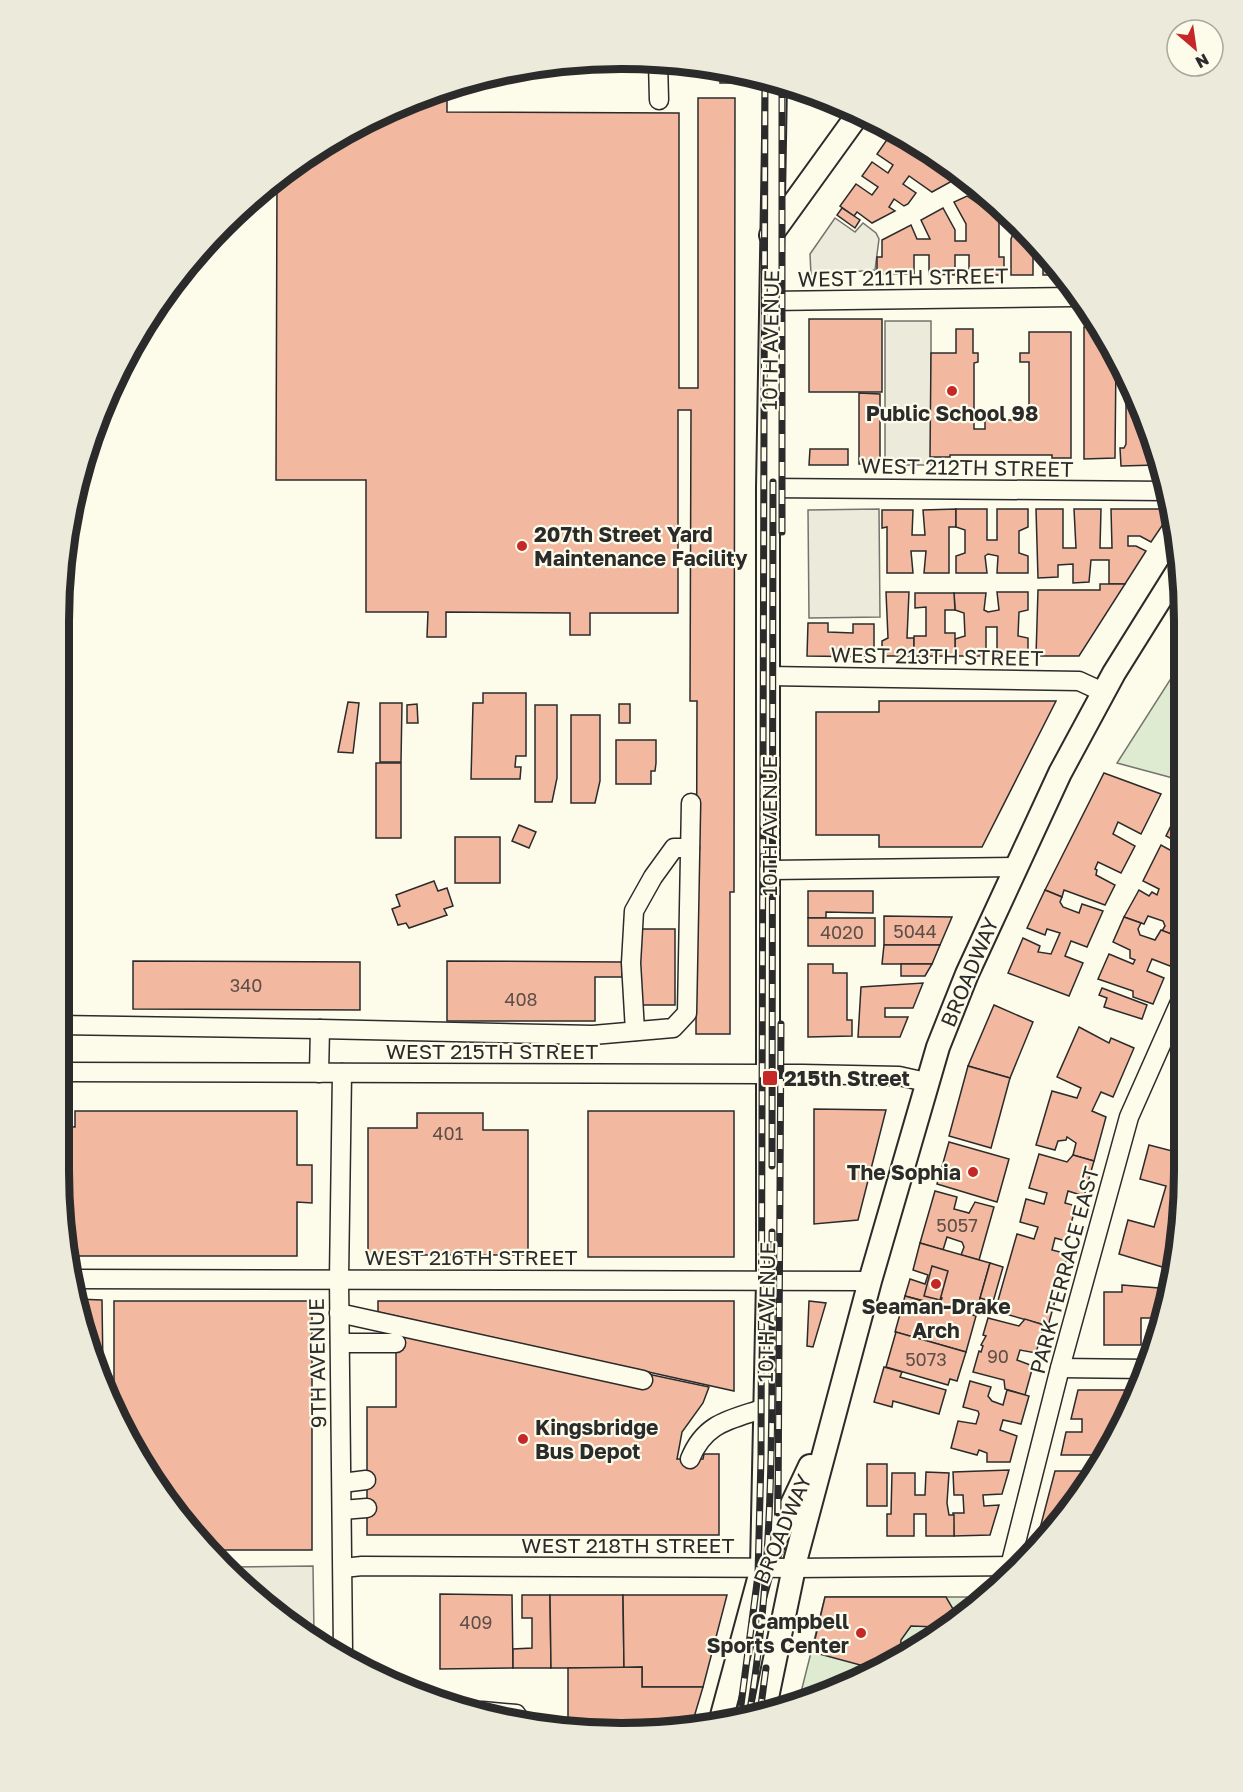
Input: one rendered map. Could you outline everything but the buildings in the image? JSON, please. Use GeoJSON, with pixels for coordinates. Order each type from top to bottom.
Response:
{"type":"FeatureCollection","features":[{"type":"Feature","properties":{"kind":"main road","name":"10TH AVENUE"},"geometry":{"type":"LineString","coordinates":[[762,1568],[768,1280],[767,1074],[770,870],[768,488],[771,235],[776,91]]}},
{"type":"Feature","properties":{"kind":"main road"},"geometry":{"type":"LineString","coordinates":[[771,235],[854,120]]}},
{"type":"Feature","properties":{"kind":"main road","name":"BROADWAY"},"geometry":{"type":"LineString","coordinates":[[766,1704],[793,1568],[926,1082],[960,991],[1015,867],[1103,692],[1172,580]]}},
{"type":"Feature","properties":{"kind":"main road","name":"BROADWAY"},"geometry":{"type":"LineString","coordinates":[[723,1713],[762,1568],[836,1407]]}},
{"type":"Feature","properties":{"kind":"street"},"geometry":{"type":"LineString","coordinates":[[658,70],[659,99]]}},
{"type":"Feature","properties":{"kind":"street","name":"WEST 211TH STREET"},"geometry":{"type":"LineString","coordinates":[[770,301],[1068,297]]}},
{"type":"Feature","properties":{"kind":"street","name":"WEST 212TH STREET"},"geometry":{"type":"LineString","coordinates":[[768,488],[1158,491]]}},
{"type":"Feature","properties":{"kind":"street","name":"WEST 213TH STREET"},"geometry":{"type":"LineString","coordinates":[[768,676],[1078,681],[1103,692]]}},
{"type":"Feature","properties":{"kind":"street"},"geometry":{"type":"LineString","coordinates":[[69,1025],[593,1035],[673,1028],[687,1013],[691,803]]}},
{"type":"Feature","properties":{"kind":"street"},"geometry":{"type":"LineString","coordinates":[[635,1031],[632,963],[634,911],[653,877],[674,848],[690,848]]}},
{"type":"Feature","properties":{"kind":"street"},"geometry":{"type":"LineString","coordinates":[[770,870],[1015,867]]}},
{"type":"Feature","properties":{"kind":"street"},"geometry":{"type":"LineString","coordinates":[[319,1073],[320,1029]]}},
{"type":"Feature","properties":{"kind":"street","name":"PARK TERRACE EAST"},"geometry":{"type":"LineString","coordinates":[[1019,1554],[1060,1368],[1129,1118],[1174,1037]]}},
{"type":"Feature","properties":{"kind":"street","name":"WEST 215TH STREET"},"geometry":{"type":"LineString","coordinates":[[69,1072],[767,1074],[899,1076],[926,1082]]}},
{"type":"Feature","properties":{"kind":"street","name":"9TH AVENUE"},"geometry":{"type":"LineString","coordinates":[[342,1073],[339,1314],[343,1648]]}},
{"type":"Feature","properties":{"kind":"street","name":"WEST 216TH STREET"},"geometry":{"type":"LineString","coordinates":[[80,1279],[870,1281]]}},
{"type":"Feature","properties":{"kind":"street"},"geometry":{"type":"LineString","coordinates":[[339,1314],[643,1380]]}},
{"type":"Feature","properties":{"kind":"street"},"geometry":{"type":"LineString","coordinates":[[340,1343],[396,1343]]}},
{"type":"Feature","properties":{"kind":"street"},"geometry":{"type":"LineString","coordinates":[[1060,1368],[1137,1369]]}},
{"type":"Feature","properties":{"kind":"street"},"geometry":{"type":"LineString","coordinates":[[690,1459],[698,1440],[718,1424],[765,1408]]}},
{"type":"Feature","properties":{"kind":"street"},"geometry":{"type":"LineString","coordinates":[[342,1483],[366,1480]]}},
{"type":"Feature","properties":{"kind":"street"},"geometry":{"type":"LineString","coordinates":[[342,1510],[367,1508]]}},
{"type":"Feature","properties":{"kind":"street","name":"WEST 218TH STREET"},"geometry":{"type":"LineString","coordinates":[[343,1568],[376,1566],[762,1568],[1007,1566]]}},
{"type":"Feature","properties":{"kind":"green space"},"geometry":{"type":"Polygon","coordinates":[[[1174,674],[1174,778],[1117,763],[1174,674]]]}},
{"type":"Feature","properties":{"kind":"green space","name":"Campbell Sports Center"},"geometry":{"type":"Polygon","coordinates":[[[825,1597],[973,1597],[898,1649],[866,1666],[801,1693],[825,1597]]]}},
{"type":"Feature","properties":{"kind":"shaded area"},"geometry":{"type":"Polygon","coordinates":[[[835,218],[855,232],[863,223],[876,233],[879,239],[875,270],[811,275],[810,254],[835,218]]]}},
{"type":"Feature","properties":{"kind":"shaded area"},"geometry":{"type":"Polygon","coordinates":[[[885,321],[931,321],[931,465],[885,465],[885,321]]]}},
{"type":"Feature","properties":{"kind":"shaded area"},"geometry":{"type":"Polygon","coordinates":[[[879,509],[880,617],[809,618],[808,510],[879,509]]]}},
{"type":"Feature","properties":{"kind":"shaded area"},"geometry":{"type":"Polygon","coordinates":[[[313,1566],[314,1629],[285,1609],[237,1567],[313,1566]]]}},
{"type":"Feature","properties":{"kind":"railway"},"geometry":{"type":"LineString","coordinates":[[740,1709],[758,1575],[761,1458],[765,88]]}},
{"type":"Feature","properties":{"kind":"railway"},"geometry":{"type":"LineString","coordinates":[[782,93],[782,532]]}},
{"type":"Feature","properties":{"kind":"railway"},"geometry":{"type":"LineString","coordinates":[[772,1166],[773,482]]}},
{"type":"Feature","properties":{"kind":"railway"},"geometry":{"type":"LineString","coordinates":[[778,1513],[781,1024]]}},
{"type":"Feature","properties":{"kind":"railway"},"geometry":{"type":"LineString","coordinates":[[750,1707],[764,1596],[771,1474],[772,1232]]}},
{"type":"Feature","properties":{"kind":"railway"},"geometry":{"type":"LineString","coordinates":[[761,1705],[766,1668]]}},
{"type":"Feature","properties":{"kind":"place","name":"Public School 98"},"geometry":{"type":"Point","coordinates":[952,391]}},
{"type":"Feature","properties":{"kind":"place","name":"207th Street Yard Maintenance Facility"},"geometry":{"type":"Point","coordinates":[522,546]}},
{"type":"Feature","properties":{"kind":"place","name":"215th Street"},"geometry":{"type":"Point","coordinates":[770,1078]}},
{"type":"Feature","properties":{"kind":"place","name":"The Sophia"},"geometry":{"type":"Point","coordinates":[973,1172]}},
{"type":"Feature","properties":{"kind":"place","name":"Seaman-Drake Arch"},"geometry":{"type":"Point","coordinates":[936,1284]}},
{"type":"Feature","properties":{"kind":"place","name":"Kingsbridge Bus Depot"},"geometry":{"type":"Point","coordinates":[523,1439]}},
{"type":"Feature","properties":{"kind":"place","name":"Campbell Sports Center"},"geometry":{"type":"Point","coordinates":[861,1633]}}]}
